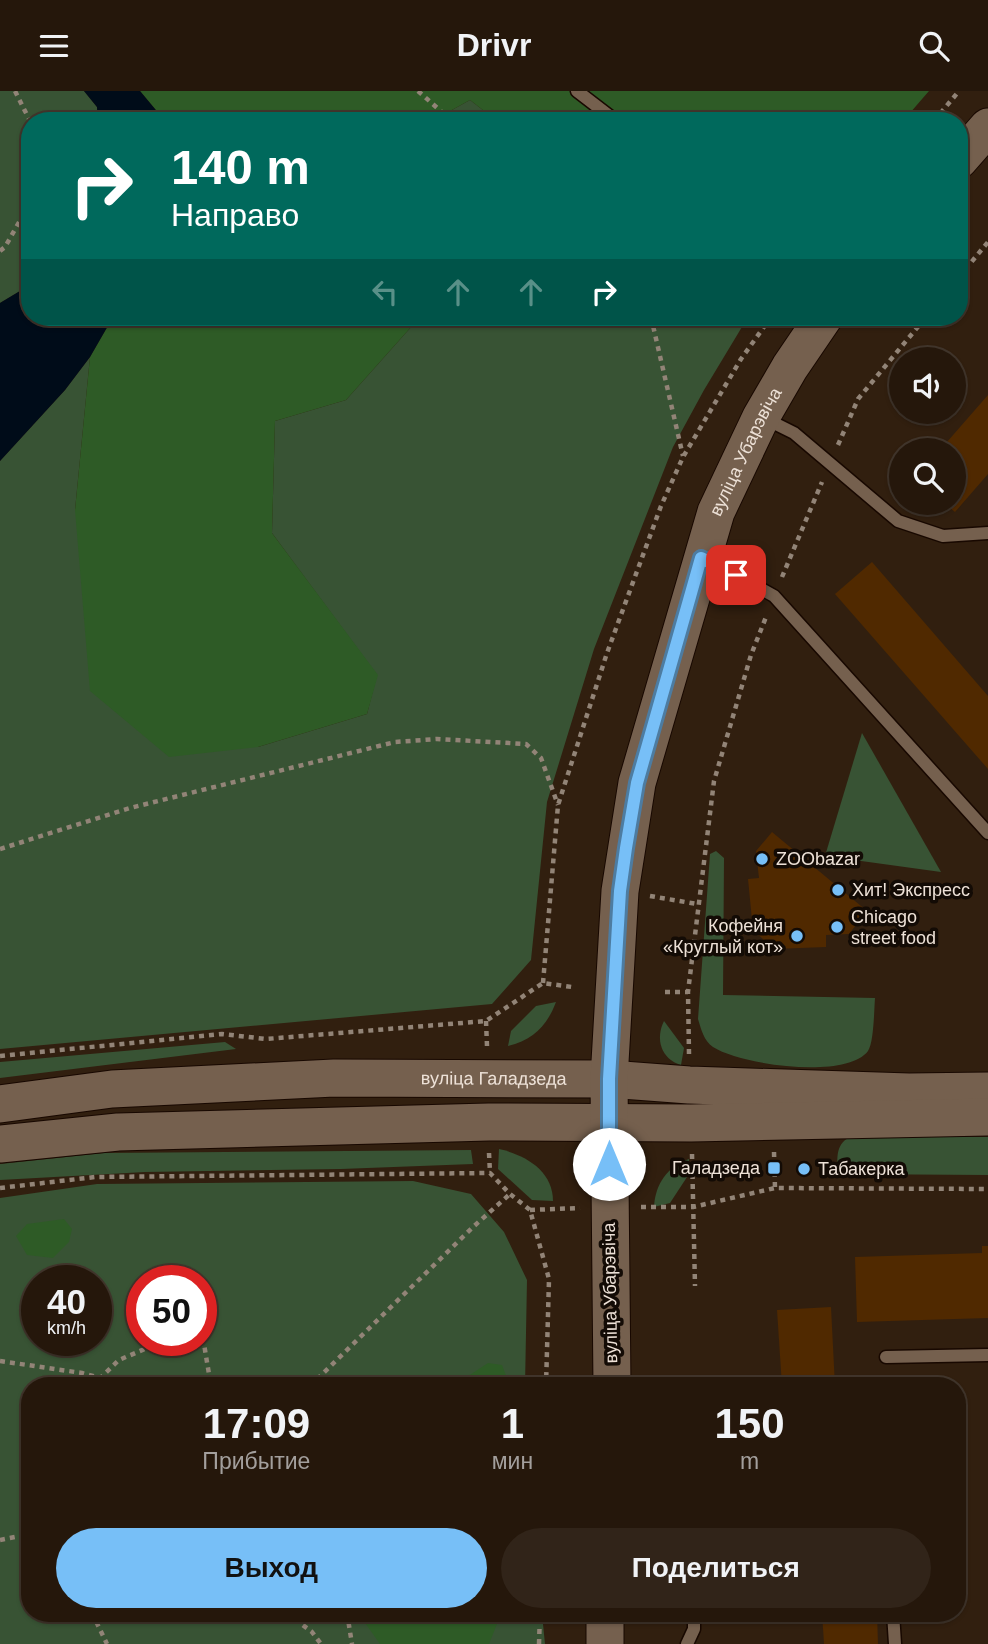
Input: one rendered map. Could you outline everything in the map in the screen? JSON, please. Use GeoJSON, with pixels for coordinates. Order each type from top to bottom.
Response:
{"type":"FeatureCollection","features":[{"type":"Feature","properties":{"kind":"main road"},"geometry":{"type":"LineString","coordinates":[[968,150],[988,127]]}},
{"type":"Feature","properties":{"kind":"main road","name":"вуліца Убарэвіча"},"geometry":{"type":"LineString","coordinates":[[612,1377],[609,1079],[620,891],[637,783],[716,512],[761,417],[818,326]]}},
{"type":"Feature","properties":{"kind":"main road","name":"вуліца Галадзеда"},"geometry":{"type":"LineString","coordinates":[[0,1104],[112,1089],[334,1078],[609,1079],[689,1085],[909,1092],[988,1091]]}},
{"type":"Feature","properties":{"kind":"main road"},"geometry":{"type":"LineString","coordinates":[[0,1144],[118,1132],[489,1122],[691,1123],[988,1117]]}},
{"type":"Feature","properties":{"kind":"main road"},"geometry":{"type":"LineString","coordinates":[[604,1644],[605,1622]]}},
{"type":"Feature","properties":{"kind":"lane"},"geometry":{"type":"LineString","coordinates":[[577,91],[605,112]]}},
{"type":"Feature","properties":{"kind":"lane"},"geometry":{"type":"LineString","coordinates":[[761,417],[794,433],[898,521],[943,536],[988,533]]}},
{"type":"Feature","properties":{"kind":"lane"},"geometry":{"type":"LineString","coordinates":[[701,558],[774,596],[988,833]]}},
{"type":"Feature","properties":{"kind":"lane"},"geometry":{"type":"LineString","coordinates":[[886,1357],[988,1355]]}},
{"type":"Feature","properties":{"kind":"lane"},"geometry":{"type":"LineString","coordinates":[[687,1644],[694,1629],[694,1622]]}},
{"type":"Feature","properties":{"kind":"lane"},"geometry":{"type":"LineString","coordinates":[[894,1622],[895,1644]]}},
{"type":"Feature","properties":{"kind":"path"},"geometry":{"type":"LineString","coordinates":[[15,91],[26,112]]}},
{"type":"Feature","properties":{"kind":"path"},"geometry":{"type":"LineString","coordinates":[[418,91],[442,112]]}},
{"type":"Feature","properties":{"kind":"path"},"geometry":{"type":"LineString","coordinates":[[942,112],[959,91]]}},
{"type":"Feature","properties":{"kind":"path"},"geometry":{"type":"LineString","coordinates":[[0,251],[21,219]]}},
{"type":"Feature","properties":{"kind":"path"},"geometry":{"type":"LineString","coordinates":[[968,266],[988,242]]}},
{"type":"Feature","properties":{"kind":"path"},"geometry":{"type":"LineString","coordinates":[[653,326],[683,457]]}},
{"type":"Feature","properties":{"kind":"path"},"geometry":{"type":"LineString","coordinates":[[543,983],[558,805],[607,653],[661,506],[683,457],[741,359],[765,326]]}},
{"type":"Feature","properties":{"kind":"path"},"geometry":{"type":"LineString","coordinates":[[689,1085],[688,992],[713,781],[751,655],[858,399],[919,326]]}},
{"type":"Feature","properties":{"kind":"path"},"geometry":{"type":"LineString","coordinates":[[0,849],[130,808],[395,742],[437,739],[526,744],[541,758],[558,805]]}},
{"type":"Feature","properties":{"kind":"path"},"geometry":{"type":"LineString","coordinates":[[620,891],[697,904]]}},
{"type":"Feature","properties":{"kind":"path"},"geometry":{"type":"LineString","coordinates":[[0,1056],[222,1034],[266,1039],[486,1021],[543,983],[572,987]]}},
{"type":"Feature","properties":{"kind":"path"},"geometry":{"type":"LineString","coordinates":[[665,992],[688,992]]}},
{"type":"Feature","properties":{"kind":"path"},"geometry":{"type":"LineString","coordinates":[[486,1021],[487,1047]]}},
{"type":"Feature","properties":{"kind":"path"},"geometry":{"type":"LineString","coordinates":[[691,1123],[695,1286]]}},
{"type":"Feature","properties":{"kind":"path"},"geometry":{"type":"LineString","coordinates":[[489,1148],[490,1173],[530,1210],[549,1279],[546,1377]]}},
{"type":"Feature","properties":{"kind":"path"},"geometry":{"type":"LineString","coordinates":[[775,1168],[775,1188]]}},
{"type":"Feature","properties":{"kind":"path"},"geometry":{"type":"LineString","coordinates":[[0,1188],[95,1177],[490,1173]]}},
{"type":"Feature","properties":{"kind":"path"},"geometry":{"type":"LineString","coordinates":[[530,1210],[693,1207],[775,1188],[988,1189]]}},
{"type":"Feature","properties":{"kind":"path"},"geometry":{"type":"LineString","coordinates":[[319,1377],[510,1194]]}},
{"type":"Feature","properties":{"kind":"path"},"geometry":{"type":"LineString","coordinates":[[101,1377],[120,1360],[161,1342],[204,1344],[210,1377]]}},
{"type":"Feature","properties":{"kind":"path"},"geometry":{"type":"LineString","coordinates":[[0,1360],[96,1377]]}},
{"type":"Feature","properties":{"kind":"path"},"geometry":{"type":"LineString","coordinates":[[0,1540],[21,1536]]}},
{"type":"Feature","properties":{"kind":"path"},"geometry":{"type":"LineString","coordinates":[[96,1622],[105,1644]]}},
{"type":"Feature","properties":{"kind":"path"},"geometry":{"type":"LineString","coordinates":[[299,1622],[312,1632],[321,1644]]}},
{"type":"Feature","properties":{"kind":"path"},"geometry":{"type":"LineString","coordinates":[[348,1622],[352,1644]]}},
{"type":"Feature","properties":{"kind":"path"},"geometry":{"type":"LineString","coordinates":[[538,1644],[539,1622]]}},
{"type":"Feature","properties":{"kind":"green space"},"geometry":{"type":"Polygon","coordinates":[[[0,91],[84,91],[97,107],[97,112],[21,112],[21,290],[0,303],[0,91]]]}},
{"type":"Feature","properties":{"kind":"green space"},"geometry":{"type":"Polygon","coordinates":[[[140,91],[929,91],[911,112],[485,112],[470,100],[448,112],[158,112],[140,91]]]}},
{"type":"Feature","properties":{"kind":"green space"},"geometry":{"type":"Polygon","coordinates":[[[470,100],[485,112],[448,112],[470,100]]]}},
{"type":"Feature","properties":{"kind":"green space"},"geometry":{"type":"Polygon","coordinates":[[[108,326],[412,326],[346,400],[275,421],[272,533],[378,675],[367,714],[258,747],[169,757],[90,691],[75,510],[90,357],[108,326]]]}},
{"type":"Feature","properties":{"kind":"green space"},"geometry":{"type":"Polygon","coordinates":[[[412,326],[743,326],[673,447],[594,649],[547,802],[531,960],[492,1004],[0,1049],[0,461],[65,390],[90,357],[75,510],[258,747],[367,714],[377,675],[272,533],[275,421],[346,400],[412,326]]]}},
{"type":"Feature","properties":{"kind":"green space"},"geometry":{"type":"Polygon","coordinates":[[[862,733],[941,872],[825,856],[862,733]]]}},
{"type":"Feature","properties":{"kind":"green space"},"geometry":{"type":"Polygon","coordinates":[[[716,851],[724,858],[723,995],[875,998],[870,1047],[856,1060],[838,1065],[793,1067],[727,1054],[707,1042],[698,1019],[710,854],[716,851]]]}},
{"type":"Feature","properties":{"kind":"green space"},"geometry":{"type":"Polygon","coordinates":[[[556,1002],[538,1031],[525,1040],[508,1046],[511,1031],[536,1006],[556,1002]]]}},
{"type":"Feature","properties":{"kind":"green space"},"geometry":{"type":"Polygon","coordinates":[[[664,1021],[684,1048],[681,1065],[664,1053],[660,1035],[664,1021]]]}},
{"type":"Feature","properties":{"kind":"green space"},"geometry":{"type":"Polygon","coordinates":[[[225,1042],[236,1049],[0,1078],[0,1062],[225,1042]]]}},
{"type":"Feature","properties":{"kind":"green space"},"geometry":{"type":"Polygon","coordinates":[[[853,1136],[988,1137],[988,1175],[838,1174],[840,1146],[853,1136]]]}},
{"type":"Feature","properties":{"kind":"green space"},"geometry":{"type":"Polygon","coordinates":[[[499,1149],[519,1155],[536,1166],[548,1181],[553,1201],[532,1200],[498,1169],[499,1149]]]}},
{"type":"Feature","properties":{"kind":"green space"},"geometry":{"type":"Polygon","coordinates":[[[471,1150],[473,1164],[145,1172],[0,1180],[0,1164],[104,1153],[471,1150]]]}},
{"type":"Feature","properties":{"kind":"green space"},"geometry":{"type":"Polygon","coordinates":[[[689,1159],[689,1174],[670,1203],[654,1207],[657,1191],[664,1177],[675,1166],[689,1159]]]}},
{"type":"Feature","properties":{"kind":"green space"},"geometry":{"type":"Polygon","coordinates":[[[413,1181],[471,1194],[504,1232],[527,1280],[525,1377],[21,1377],[21,1622],[543,1622],[545,1644],[0,1644],[0,1198],[97,1184],[413,1181]]]}},
{"type":"Feature","properties":{"kind":"green space"},"geometry":{"type":"Polygon","coordinates":[[[64,1219],[72,1229],[69,1242],[53,1258],[27,1255],[16,1236],[27,1224],[64,1219]]]}},
{"type":"Feature","properties":{"kind":"green space"},"geometry":{"type":"Polygon","coordinates":[[[488,1363],[502,1365],[507,1377],[467,1377],[488,1363]]]}},
{"type":"Feature","properties":{"kind":"green space"},"geometry":{"type":"Polygon","coordinates":[[[498,1622],[489,1644],[380,1644],[365,1623],[498,1622]]]}},
{"type":"Feature","properties":{"kind":"water"},"geometry":{"type":"Polygon","coordinates":[[[84,91],[140,91],[158,112],[97,112],[97,107],[84,91]]]}},
{"type":"Feature","properties":{"kind":"water"},"geometry":{"type":"Polygon","coordinates":[[[21,290],[21,326],[108,326],[90,357],[65,390],[0,461],[0,303],[21,290]]]}},
{"type":"Feature","properties":{"kind":"building"},"geometry":{"type":"Polygon","coordinates":[[[988,395],[988,474],[966,499],[966,438],[950,438],[963,424],[966,424],[966,420],[988,395]]]}},
{"type":"Feature","properties":{"kind":"building"},"geometry":{"type":"Polygon","coordinates":[[[872,562],[988,696],[988,769],[835,594],[872,562]]]}},
{"type":"Feature","properties":{"kind":"building"},"geometry":{"type":"Polygon","coordinates":[[[772,832],[867,911],[849,934],[826,935],[826,947],[774,949],[753,930],[748,879],[759,878],[756,851],[772,832]]]}},
{"type":"Feature","properties":{"kind":"building"},"geometry":{"type":"Polygon","coordinates":[[[982,1246],[988,1246],[988,1318],[857,1322],[855,1257],[982,1253],[982,1246]]]}},
{"type":"Feature","properties":{"kind":"building"},"geometry":{"type":"Polygon","coordinates":[[[831,1307],[835,1377],[781,1377],[777,1310],[831,1307]]]}},
{"type":"Feature","properties":{"kind":"building"},"geometry":{"type":"Polygon","coordinates":[[[823,1622],[877,1622],[878,1644],[824,1644],[823,1622]]]}},
{"type":"Feature","properties":{"kind":"place","name":"ZOObazar"},"geometry":{"type":"Point","coordinates":[762,859]}},
{"type":"Feature","properties":{"kind":"place","name":"Хит! Экспресс"},"geometry":{"type":"Point","coordinates":[838,890]}},
{"type":"Feature","properties":{"kind":"place","name":"Chicago street food"},"geometry":{"type":"Point","coordinates":[837,927]}},
{"type":"Feature","properties":{"kind":"place","name":"Кофейня «Круглый кот»"},"geometry":{"type":"Point","coordinates":[797,936]}},
{"type":"Feature","properties":{"kind":"place","name":"Галадзеда"},"geometry":{"type":"Point","coordinates":[774,1168]}},
{"type":"Feature","properties":{"kind":"place","name":"Табакерка"},"geometry":{"type":"Point","coordinates":[804,1169]}},
{"type":"Feature","properties":{"kind":"route"},"geometry":{"type":"LineString","coordinates":[[609,1164],[609,1079],[620,891],[637,783],[701,558],[736,575]]}}]}
